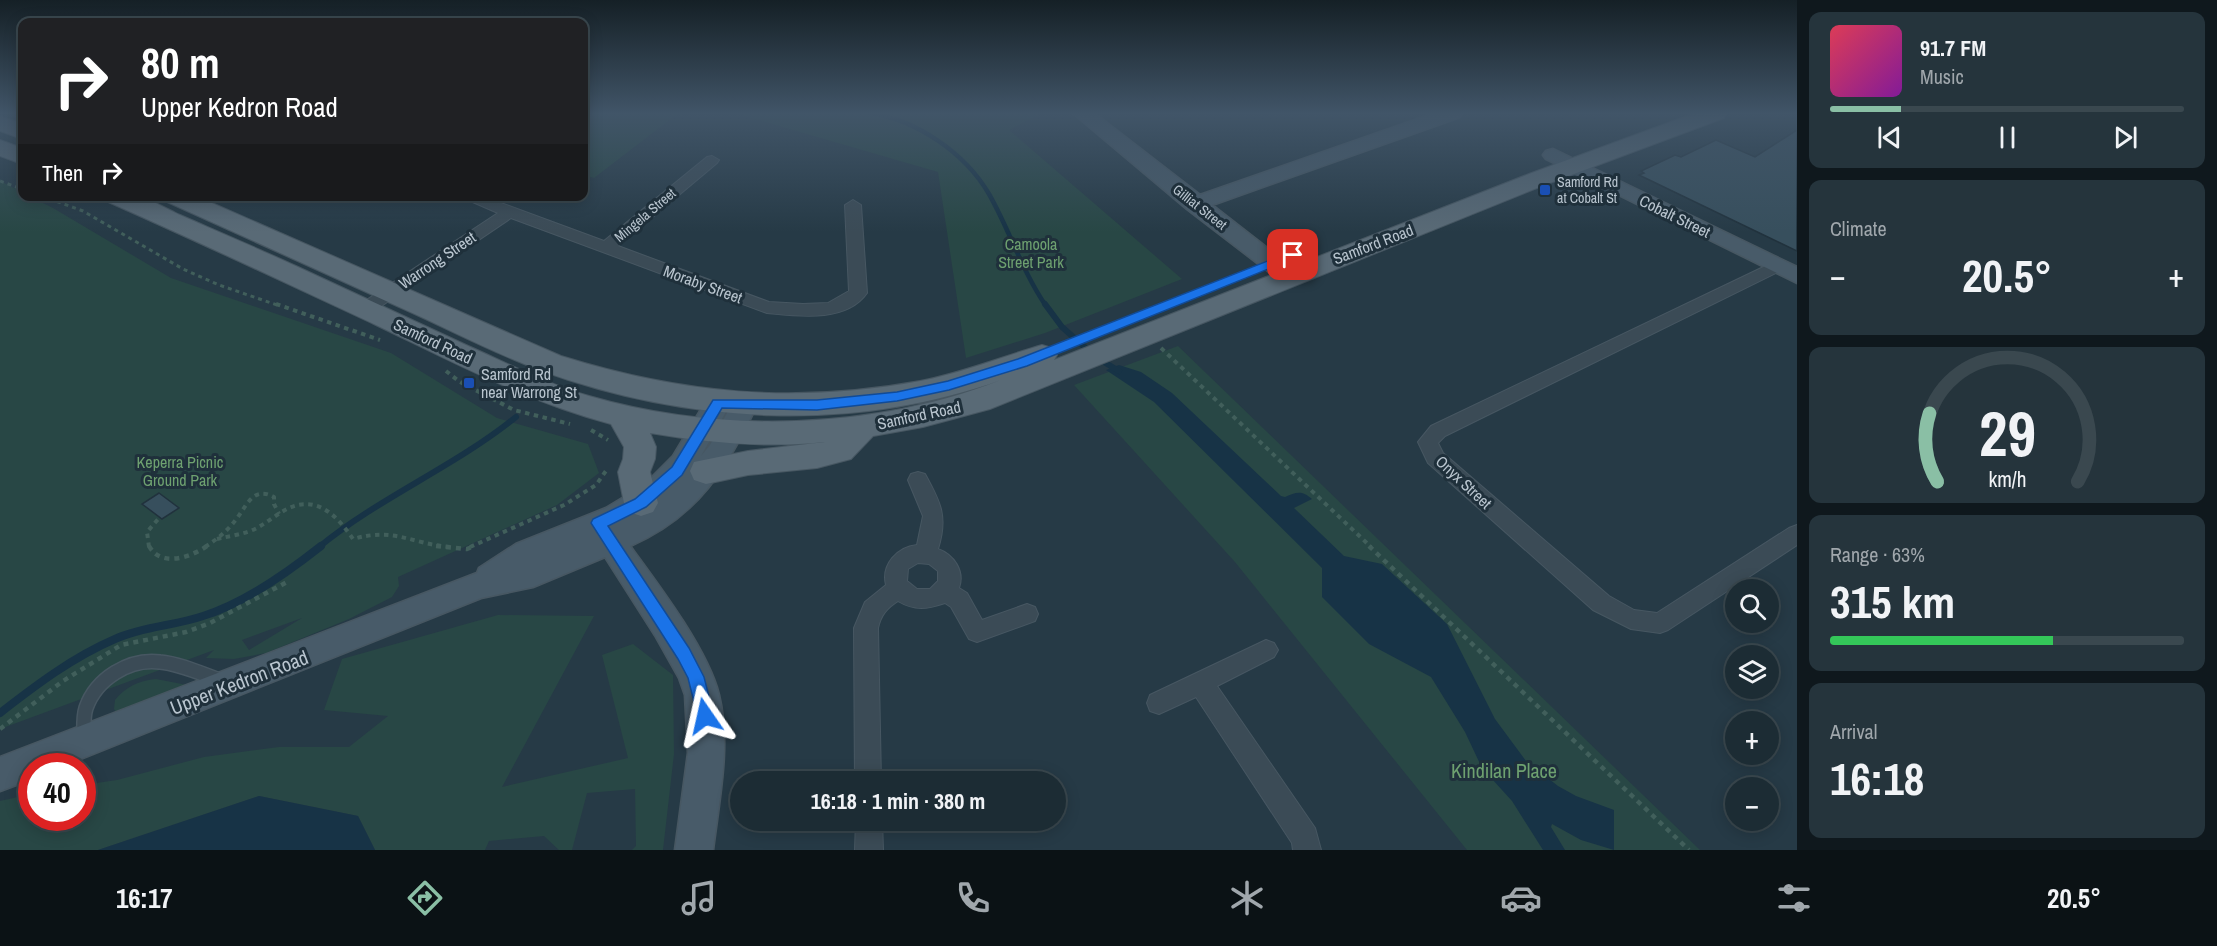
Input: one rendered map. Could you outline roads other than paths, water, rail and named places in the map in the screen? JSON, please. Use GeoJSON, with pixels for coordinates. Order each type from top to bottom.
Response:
{"type":"FeatureCollection","features":[{"type":"Feature","properties":{"kind":"main road","name":"Samford Road"},"geometry":{"type":"LineString","coordinates":[[126,201],[550,395],[617,431],[897,396],[1067,355],[1579,153]]}},
{"type":"Feature","properties":{"kind":"main road","name":"Samford Road"},"geometry":{"type":"LineString","coordinates":[[1563,160],[1587,153]]}},
{"type":"Feature","properties":{"kind":"main road","name":"Samford Road"},"geometry":{"type":"LineString","coordinates":[[185,201],[508,345],[585,376],[655,394],[724,418],[796,432],[863,427],[945,412],[1022,386],[1067,355]]}},
{"type":"Feature","properties":{"kind":"main road"},"geometry":{"type":"LineString","coordinates":[[706,471],[748,463],[817,456],[840,450],[863,427]]}},
{"type":"Feature","properties":{"kind":"main road"},"geometry":{"type":"LineString","coordinates":[[617,431],[634,432],[640,447],[639,459],[634,472],[641,503]]}},
{"type":"Feature","properties":{"kind":"street","name":"Gilliat Street"},"geometry":{"type":"LineString","coordinates":[[1132,153],[1281,270]]}},
{"type":"Feature","properties":{"kind":"street"},"geometry":{"type":"LineString","coordinates":[[1196,204],[1341,153]]}},
{"type":"Feature","properties":{"kind":"street","name":"Mingela Street"},"geometry":{"type":"LineString","coordinates":[[606,248],[712,160]]}},
{"type":"Feature","properties":{"kind":"street","name":"Cobalt Street"},"geometry":{"type":"LineString","coordinates":[[1563,160],[1797,276]]}},
{"type":"Feature","properties":{"kind":"street","name":"Moraby Street"},"geometry":{"type":"LineString","coordinates":[[480,201],[767,308],[792,310],[841,307],[852,301],[858,293],[853,205]]}},
{"type":"Feature","properties":{"kind":"street","name":"Warrong Street"},"geometry":{"type":"LineString","coordinates":[[365,309],[510,212]]}},
{"type":"Feature","properties":{"kind":"street","name":"Onyx Street"},"geometry":{"type":"LineString","coordinates":[[1776,266],[1438,431],[1428,442],[1435,458],[1601,603],[1631,619],[1660,622],[1797,534]]}},
{"type":"Feature","properties":{"kind":"street","name":"Upper Kedron Road"},"geometry":{"type":"LineString","coordinates":[[604,532],[654,521],[669,509],[706,471],[724,418]]}},
{"type":"Feature","properties":{"kind":"street","name":"Upper Kedron Road"},"geometry":{"type":"LineString","coordinates":[[0,774],[234,684],[477,586],[533,574],[604,532],[641,503],[677,471],[724,418]]}},
{"type":"Feature","properties":{"kind":"street"},"geometry":{"type":"LineString","coordinates":[[918,480],[934,514],[934,526],[925,554]]}},
{"type":"Feature","properties":{"kind":"street"},"geometry":{"type":"LineString","coordinates":[[604,532],[667,625],[696,677],[701,694],[705,716],[705,754],[694,850]]}},
{"type":"Feature","properties":{"kind":"street"},"geometry":{"type":"LineString","coordinates":[[914,554],[933,555],[946,565],[950,578],[944,591],[938,597],[912,599],[898,590],[894,581],[894,573],[898,564],[914,554]]}},
{"type":"Feature","properties":{"kind":"street"},"geometry":{"type":"LineString","coordinates":[[868,771],[867,628],[870,611],[881,600],[898,590]]}},
{"type":"Feature","properties":{"kind":"street"},"geometry":{"type":"LineString","coordinates":[[944,591],[959,600],[977,632],[1027,614]]}},
{"type":"Feature","properties":{"kind":"street"},"geometry":{"type":"LineString","coordinates":[[1159,703],[1266,650]]}},
{"type":"Feature","properties":{"kind":"street"},"geometry":{"type":"LineString","coordinates":[[1200,682],[1305,838],[1307,850]]}},
{"type":"Feature","properties":{"kind":"street"},"geometry":{"type":"LineString","coordinates":[[869,831],[869,850]]}},
{"type":"Feature","properties":{"kind":"lane"},"geometry":{"type":"LineString","coordinates":[[84,743],[85,710],[95,689],[126,667],[138,662],[163,662],[234,684]]}},
{"type":"Feature","properties":{"kind":"water"},"geometry":{"type":"Polygon","coordinates":[[[1119,365],[1141,372],[1172,393],[1281,496],[1299,493],[1312,499],[1294,508],[1344,556],[1382,564],[1447,624],[1495,719],[1526,761],[1558,786],[1576,796],[1614,810],[1614,850],[1581,840],[1552,824],[1551,827],[1565,850],[1543,850],[1512,801],[1482,768],[1465,732],[1431,677],[1369,644],[1322,597],[1322,568],[1154,402],[1106,370],[1119,365]]]}},
{"type":"Feature","properties":{"kind":"water"},"geometry":{"type":"Polygon","coordinates":[[[259,796],[358,816],[375,850],[98,850],[259,796]]]}},
{"type":"Feature","properties":{"kind":"waterway"},"geometry":{"type":"LineString","coordinates":[[954,153],[979,179],[989,194],[1030,279],[1046,306]]}},
{"type":"Feature","properties":{"kind":"waterway"},"geometry":{"type":"LineString","coordinates":[[1045,304],[1062,327],[1089,351]]}},
{"type":"Feature","properties":{"kind":"waterway"},"geometry":{"type":"LineString","coordinates":[[1099,359],[1119,371]]}},
{"type":"Feature","properties":{"kind":"waterway"},"geometry":{"type":"LineString","coordinates":[[319,547],[342,529],[468,451],[516,417]]}},
{"type":"Feature","properties":{"kind":"waterway"},"geometry":{"type":"LineString","coordinates":[[0,713],[55,672],[99,646],[126,635],[219,610],[280,577],[321,546]]}},
{"type":"Feature","properties":{"kind":"place","name":"Samford Rd at Cobalt St"},"geometry":{"type":"Point","coordinates":[1545,190]}},
{"type":"Feature","properties":{"kind":"place","name":"Samford Rd near Warrong St"},"geometry":{"type":"Point","coordinates":[469,383]}},
{"type":"Feature","properties":{"kind":"park label","name":"Camoola Street Park"},"geometry":{"type":"Point","coordinates":[1031,253]}},
{"type":"Feature","properties":{"kind":"park label","name":"Keperra Picnic Ground Park"},"geometry":{"type":"Point","coordinates":[180,471]}},
{"type":"Feature","properties":{"kind":"park label","name":"Kindilan Place"},"geometry":{"type":"Point","coordinates":[1504,770]}}]}
